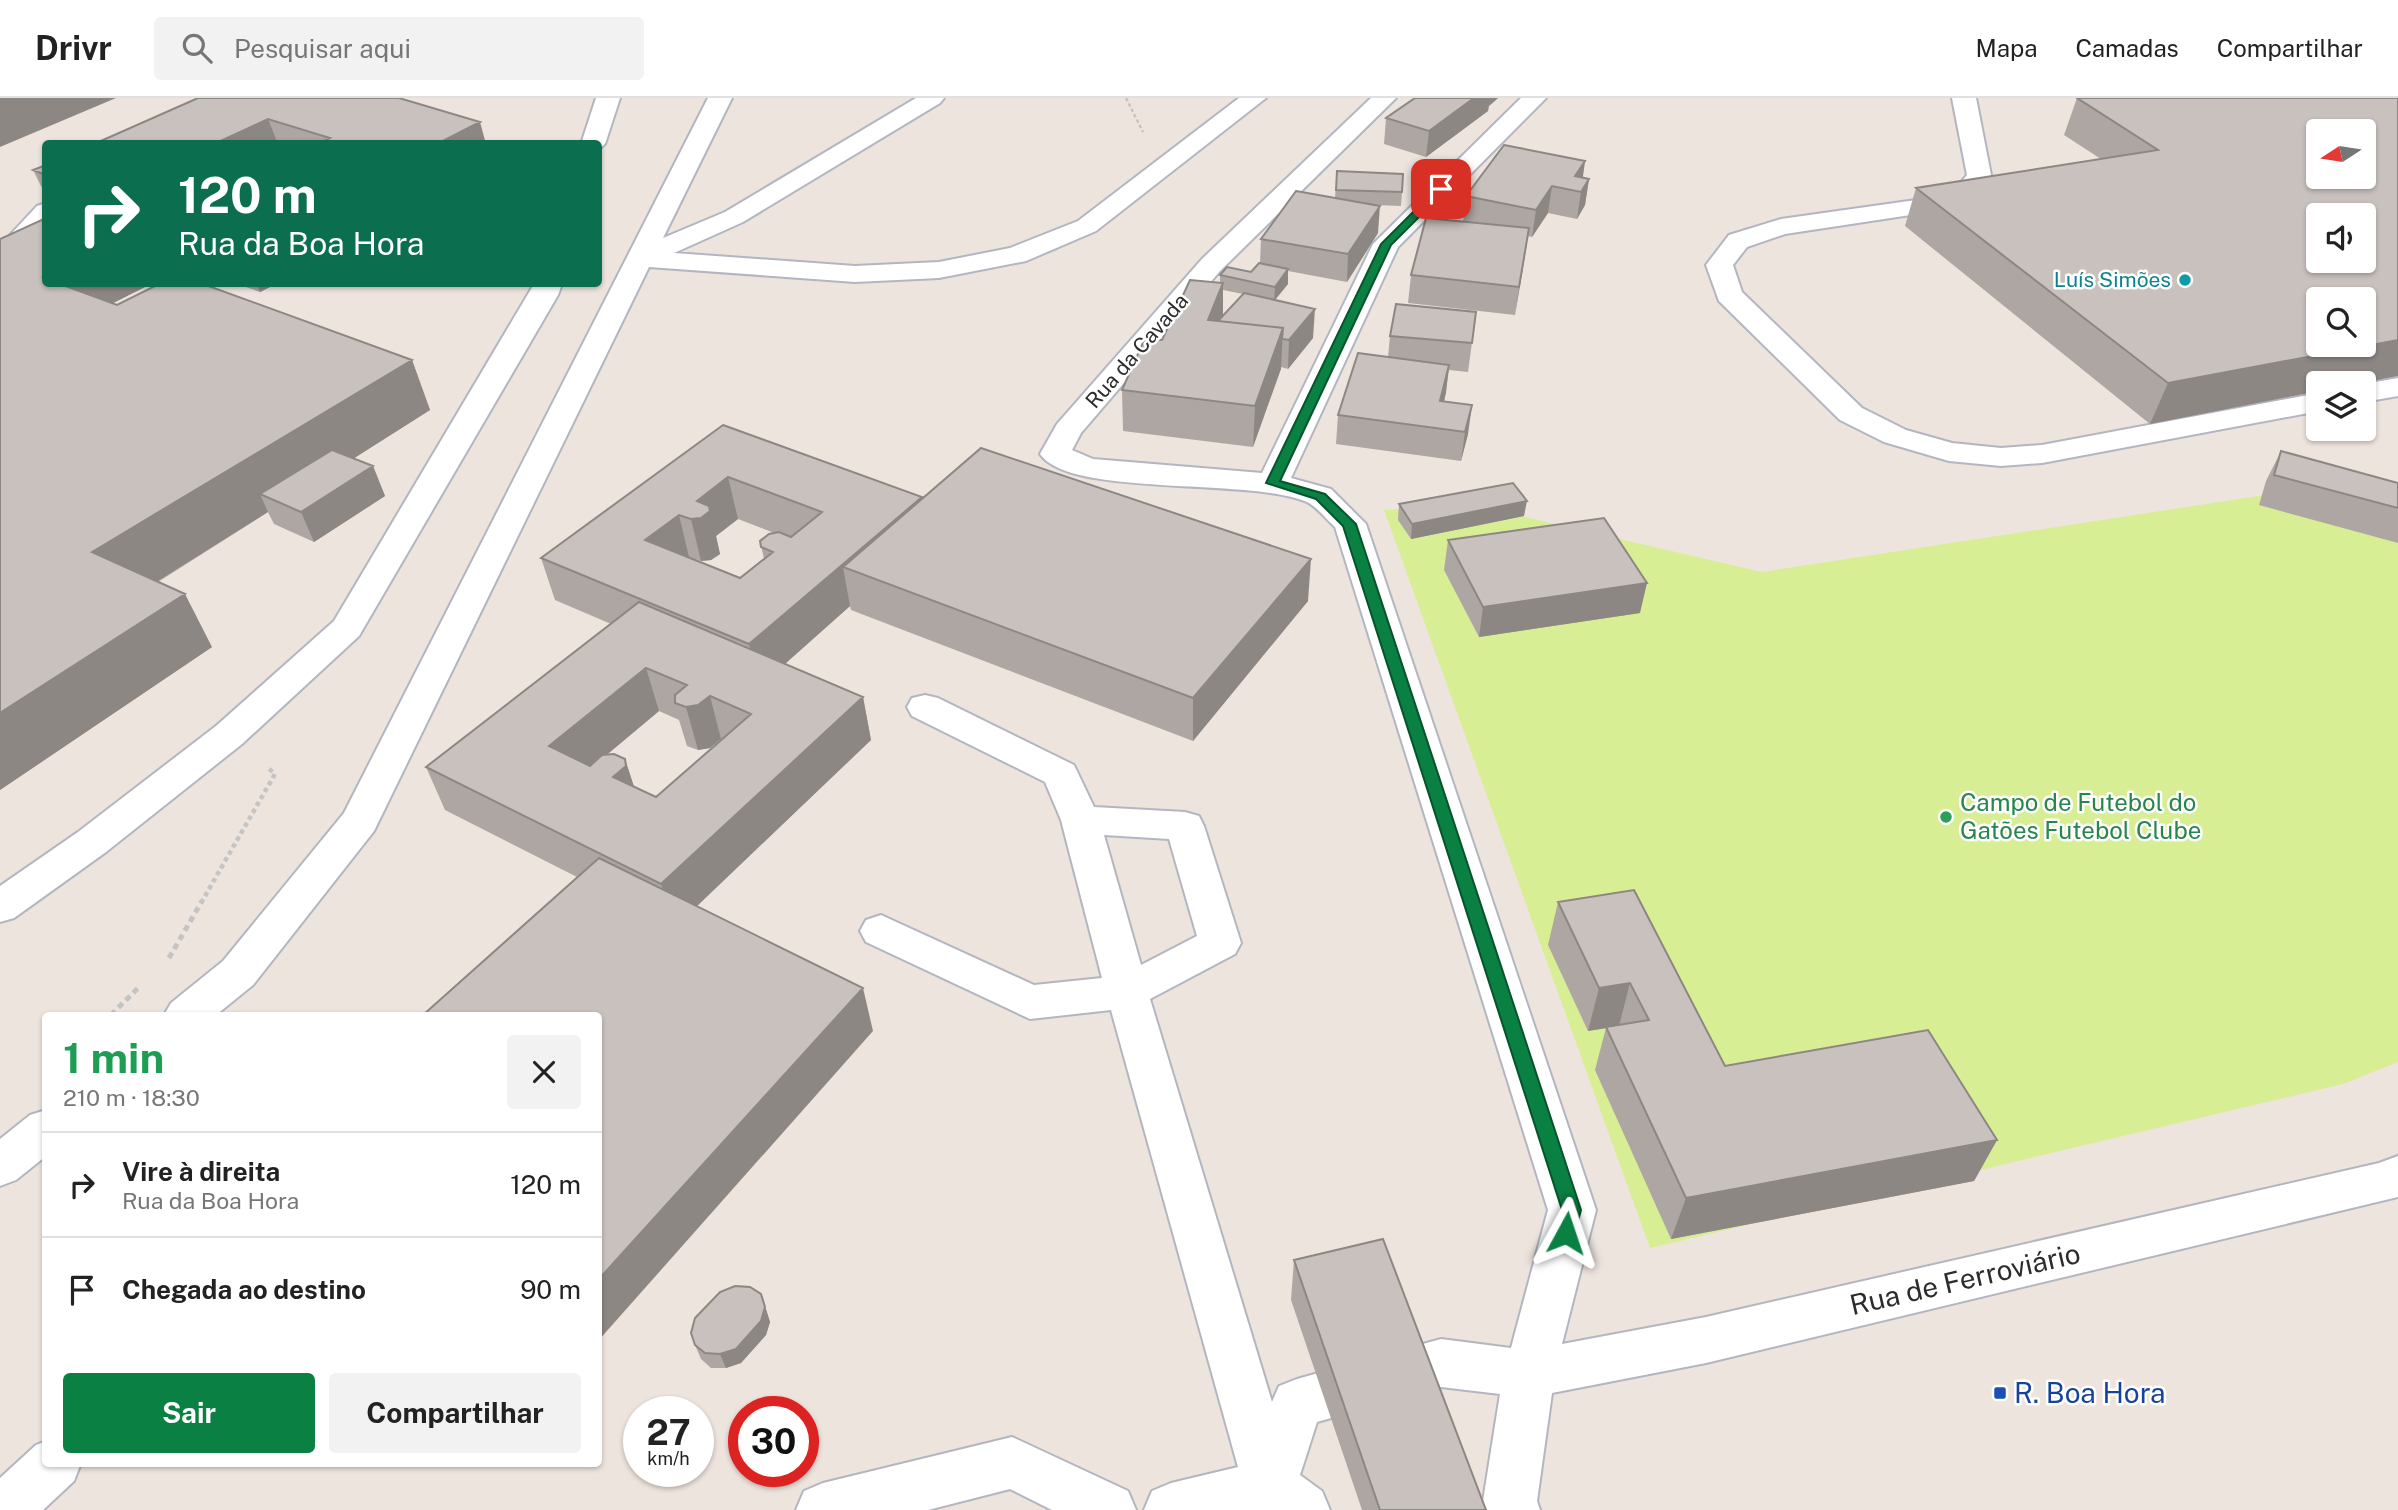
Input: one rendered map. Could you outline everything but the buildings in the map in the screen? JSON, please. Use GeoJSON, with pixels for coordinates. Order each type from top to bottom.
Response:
{"type":"FeatureCollection","features":[{"type":"Feature","properties":{"kind":"street"},"geometry":{"type":"LineString","coordinates":[[594,140],[608,98]]}},
{"type":"Feature","properties":{"kind":"street"},"geometry":{"type":"LineString","coordinates":[[190,1012],[239,973],[360,821],[720,98]]}},
{"type":"Feature","properties":{"kind":"street"},"geometry":{"type":"LineString","coordinates":[[639,258],[734,217],[932,98]]}},
{"type":"Feature","properties":{"kind":"street"},"geometry":{"type":"LineString","coordinates":[[639,258],[855,274],[939,270],[1017,255],[1087,226],[1254,98]]}},
{"type":"Feature","properties":{"kind":"street","name":"Rua da Cavada"},"geometry":{"type":"LineString","coordinates":[[1273,483],[1087,468],[1055,454],[1068,430],[1211,265],[1384,98]]}},
{"type":"Feature","properties":{"kind":"street"},"geometry":{"type":"LineString","coordinates":[[1500,1507],[1529,1374],[1572,1210],[1350,524],[1320,496],[1273,483],[1386,244],[1534,98]]}},
{"type":"Feature","properties":{"kind":"street"},"geometry":{"type":"LineString","coordinates":[[1964,98],[1979,175],[1966,192],[1928,206],[1781,227],[1738,241],[1719,265],[1730,295],[1851,414],[1895,436],[1948,452],[2001,457],[2042,454],[2306,404]]}},
{"type":"Feature","properties":{"kind":"street"},"geometry":{"type":"LineString","coordinates":[[42,215],[23,235],[42,254]]}},
{"type":"Feature","properties":{"kind":"street"},"geometry":{"type":"LineString","coordinates":[[9,889],[92,842],[229,734],[347,628],[547,287]]}},
{"type":"Feature","properties":{"kind":"street"},"geometry":{"type":"LineString","coordinates":[[2376,391],[2398,387]]}},
{"type":"Feature","properties":{"kind":"street"},"geometry":{"type":"LineString","coordinates":[[925,707],[1061,774],[1080,820],[1127,992],[1287,1498],[1171,1510]]}},
{"type":"Feature","properties":{"kind":"street"},"geometry":{"type":"LineString","coordinates":[[881,931],[1030,1002],[1127,992],[1220,943],[1185,826],[1080,820]]}},
{"type":"Feature","properties":{"kind":"street"},"geometry":{"type":"LineString","coordinates":[[0,1166],[42,1132]]}},
{"type":"Feature","properties":{"kind":"street","name":"Rua de Ferroviário"},"geometry":{"type":"LineString","coordinates":[[1287,1498],[1297,1403],[1441,1363],[1529,1374],[1706,1340],[2370,1185],[2398,1175]]}},
{"type":"Feature","properties":{"kind":"street"},"geometry":{"type":"LineString","coordinates":[[823,1510],[1012,1463],[1110,1510]]}},
{"type":"Feature","properties":{"kind":"street"},"geometry":{"type":"LineString","coordinates":[[4,1510],[51,1467]]}},
{"type":"Feature","properties":{"kind":"path"},"geometry":{"type":"LineString","coordinates":[[163,963],[172,955],[275,774],[229,734]]}},
{"type":"Feature","properties":{"kind":"path"},"geometry":{"type":"LineString","coordinates":[[114,1012],[146,981]]}},
{"type":"Feature","properties":{"kind":"green space","name":"Campo de Futebol do Gatões Futebol Clube"},"geometry":{"type":"Polygon","coordinates":[[[2265,495],[2398,524],[2398,1062],[2343,1084],[1650,1248],[1384,510],[1474,505],[1762,572],[2265,495]]]}},
{"type":"Feature","properties":{"kind":"place","name":"Luís Simões"},"geometry":{"type":"Point","coordinates":[2185,280]}},
{"type":"Feature","properties":{"kind":"place","name":"Campo de Futebol do Gatões Futebol Clube"},"geometry":{"type":"Point","coordinates":[1946,817]}},
{"type":"Feature","properties":{"kind":"place","name":"R. Boa Hora"},"geometry":{"type":"Point","coordinates":[2000,1393]}},
{"type":"Feature","properties":{"kind":"route"},"geometry":{"type":"LineString","coordinates":[[1441,189],[1386,244],[1273,483],[1320,496],[1350,524],[1572,1210],[1566,1233]]}}]}
